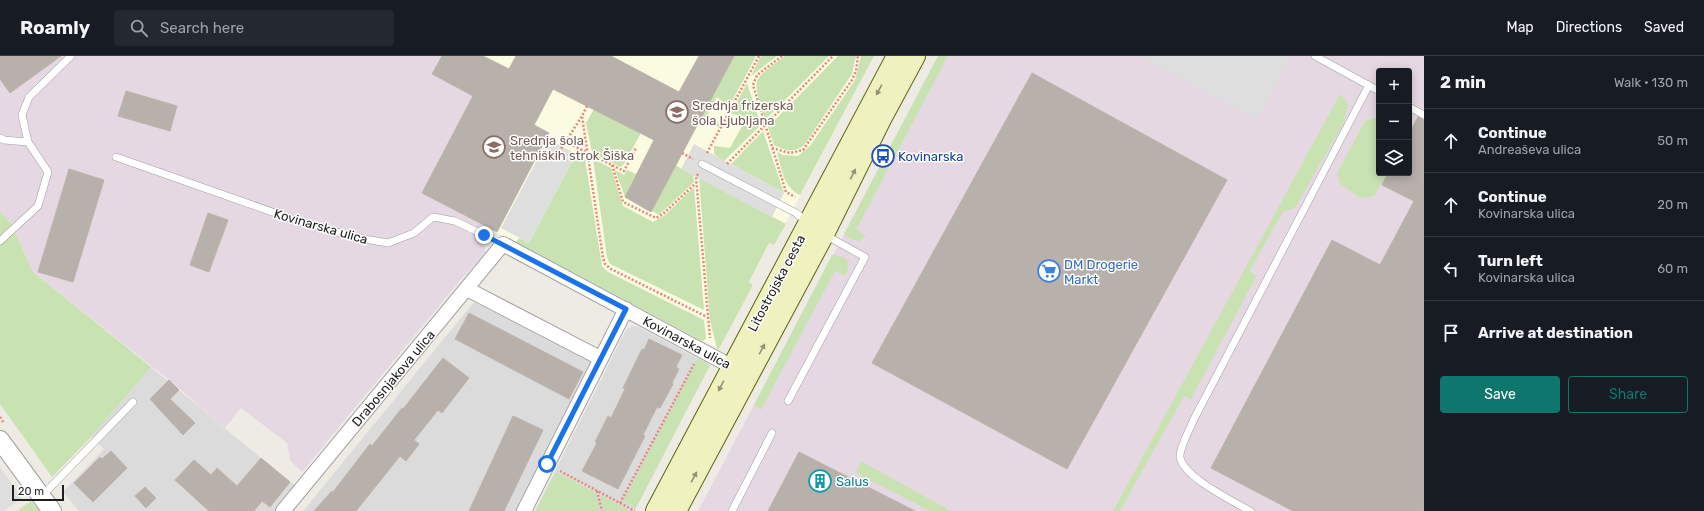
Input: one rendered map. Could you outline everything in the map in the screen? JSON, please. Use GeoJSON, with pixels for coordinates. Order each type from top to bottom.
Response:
{"type":"FeatureCollection","features":[{"type":"Feature","properties":{"kind":"main road","name":"Litostrojska cesta"},"geometry":{"type":"LineString","coordinates":[[816,228],[897,56]]}},
{"type":"Feature","properties":{"kind":"main road","name":"Litostrojska cesta"},"geometry":{"type":"LineString","coordinates":[[656,511],[740,370],[816,228],[881,119],[915,56]]}},
{"type":"Feature","properties":{"kind":"main road","name":"Litostrojska cesta"},"geometry":{"type":"LineString","coordinates":[[676,511],[740,370]]}},
{"type":"Feature","properties":{"kind":"street","name":"Drabosnjakova ulica"},"geometry":{"type":"LineString","coordinates":[[283,511],[503,244]]}},
{"type":"Feature","properties":{"kind":"street","name":"Kovinarska ulica"},"geometry":{"type":"LineString","coordinates":[[503,244],[740,370]]}},
{"type":"Feature","properties":{"kind":"street"},"geometry":{"type":"LineString","coordinates":[[467,289],[600,358]]}},
{"type":"Feature","properties":{"kind":"street"},"geometry":{"type":"LineString","coordinates":[[524,511],[626,309]]}},
{"type":"Feature","properties":{"kind":"street"},"geometry":{"type":"LineString","coordinates":[[0,440],[52,511]]}},
{"type":"Feature","properties":{"kind":"lane"},"geometry":{"type":"LineString","coordinates":[[0,241],[38,206],[48,172],[28,142],[22,115],[29,97],[71,56]]}},
{"type":"Feature","properties":{"kind":"lane"},"geometry":{"type":"LineString","coordinates":[[1315,56],[1376,88]]}},
{"type":"Feature","properties":{"kind":"lane"},"geometry":{"type":"LineString","coordinates":[[1250,511],[1201,482],[1186,468],[1180,456],[1183,444],[1194,419],[1369,85]]}},
{"type":"Feature","properties":{"kind":"lane"},"geometry":{"type":"LineString","coordinates":[[1412,109],[1424,115]]}},
{"type":"Feature","properties":{"kind":"lane"},"geometry":{"type":"LineString","coordinates":[[0,138],[4,140],[28,142]]}},
{"type":"Feature","properties":{"kind":"lane","name":"Kovinarska ulica"},"geometry":{"type":"LineString","coordinates":[[116,157],[292,219],[358,238],[388,243],[414,233],[434,217],[455,222],[503,244]]}},
{"type":"Feature","properties":{"kind":"lane"},"geometry":{"type":"LineString","coordinates":[[702,164],[796,213],[816,228],[865,257],[788,401]]}},
{"type":"Feature","properties":{"kind":"lane"},"geometry":{"type":"LineString","coordinates":[[41,497],[133,402]]}},
{"type":"Feature","properties":{"kind":"lane"},"geometry":{"type":"LineString","coordinates":[[732,511],[772,433]]}},
{"type":"Feature","properties":{"kind":"path"},"geometry":{"type":"LineString","coordinates":[[620,503],[707,352],[707,317],[696,177],[759,56]]}},
{"type":"Feature","properties":{"kind":"path"},"geometry":{"type":"LineString","coordinates":[[782,56],[760,72],[753,81],[753,90],[786,192],[797,198]]}},
{"type":"Feature","properties":{"kind":"path"},"geometry":{"type":"LineString","coordinates":[[718,172],[833,56]]}},
{"type":"Feature","properties":{"kind":"path"},"geometry":{"type":"LineString","coordinates":[[772,148],[790,153],[803,150],[852,80],[856,71],[858,56]]}},
{"type":"Feature","properties":{"kind":"path"},"geometry":{"type":"LineString","coordinates":[[747,78],[753,81]]}},
{"type":"Feature","properties":{"kind":"path"},"geometry":{"type":"LineString","coordinates":[[559,152],[587,106]]}},
{"type":"Feature","properties":{"kind":"path"},"geometry":{"type":"LineString","coordinates":[[582,116],[605,264],[611,269],[707,317]]}},
{"type":"Feature","properties":{"kind":"path"},"geometry":{"type":"LineString","coordinates":[[566,142],[624,171],[636,148]]}},
{"type":"Feature","properties":{"kind":"path"},"geometry":{"type":"LineString","coordinates":[[612,165],[623,202],[656,218],[664,214],[697,182]]}},
{"type":"Feature","properties":{"kind":"path"},"geometry":{"type":"LineString","coordinates":[[547,464],[635,511]]}},
{"type":"Feature","properties":{"kind":"path"},"geometry":{"type":"LineString","coordinates":[[597,490],[602,511]]}},
{"type":"Feature","properties":{"kind":"shaded area"},"geometry":{"type":"Polygon","coordinates":[[[0,56],[442,56],[432,74],[473,96],[423,193],[489,228],[480,243],[485,246],[485,253],[458,283],[302,472],[290,460],[287,443],[241,408],[225,428],[169,380],[33,272],[10,222],[0,211],[0,56]]]}},
{"type":"Feature","properties":{"kind":"shaded area"},"geometry":{"type":"Polygon","coordinates":[[[442,56],[874,56],[774,245],[769,243],[749,282],[753,285],[719,349],[422,193],[473,96],[432,74],[442,56]]]}},
{"type":"Feature","properties":{"kind":"shaded area"},"geometry":{"type":"Polygon","coordinates":[[[938,56],[1424,56],[1424,511],[698,511],[938,56]]]}},
{"type":"Feature","properties":{"kind":"shaded area"},"geometry":{"type":"Polygon","coordinates":[[[1139,56],[1288,56],[1291,58],[1257,120],[1139,56]]]}},
{"type":"Feature","properties":{"kind":"shaded area"},"geometry":{"type":"Polygon","coordinates":[[[548,139],[576,154],[529,243],[501,228],[548,139]]]}},
{"type":"Feature","properties":{"kind":"shaded area"},"geometry":{"type":"Polygon","coordinates":[[[694,144],[784,193],[772,217],[681,169],[694,144]]]}},
{"type":"Feature","properties":{"kind":"shaded area"},"geometry":{"type":"Polygon","coordinates":[[[474,302],[592,363],[517,511],[303,511],[474,302]]]}},
{"type":"Feature","properties":{"kind":"shaded area"},"geometry":{"type":"Polygon","coordinates":[[[632,326],[639,327],[710,365],[636,508],[633,511],[535,511],[626,330],[632,326]]]}},
{"type":"Feature","properties":{"kind":"shaded area"},"geometry":{"type":"Polygon","coordinates":[[[151,367],[290,482],[296,485],[275,511],[79,511],[63,492],[104,449],[91,437],[151,367]]]}},
{"type":"Feature","properties":{"kind":"shaded area"},"geometry":{"type":"Polygon","coordinates":[[[0,467],[22,498],[4,511],[0,511],[0,467]]]}},
{"type":"Feature","properties":{"kind":"green space"},"geometry":{"type":"Polygon","coordinates":[[[734,56],[756,56],[729,107],[717,97],[708,114],[720,125],[718,127],[702,116],[734,56]]]}},
{"type":"Feature","properties":{"kind":"green space"},"geometry":{"type":"Polygon","coordinates":[[[761,56],[777,56],[751,76],[761,56]]]}},
{"type":"Feature","properties":{"kind":"green space"},"geometry":{"type":"Polygon","coordinates":[[[785,56],[829,56],[765,120],[758,96],[757,82],[765,71],[785,56]]]}},
{"type":"Feature","properties":{"kind":"green space"},"geometry":{"type":"Polygon","coordinates":[[[838,56],[856,56],[852,74],[805,144],[794,150],[782,149],[774,145],[768,127],[838,56]]]}},
{"type":"Feature","properties":{"kind":"green space"},"geometry":{"type":"Polygon","coordinates":[[[861,56],[874,56],[800,195],[794,192],[784,177],[777,152],[783,155],[798,156],[810,146],[855,80],[861,56]]]}},
{"type":"Feature","properties":{"kind":"green space"},"geometry":{"type":"Polygon","coordinates":[[[938,56],[948,56],[856,230],[866,236],[860,241],[850,239],[844,234],[938,56]]]}},
{"type":"Feature","properties":{"kind":"green space"},"geometry":{"type":"Polygon","coordinates":[[[747,83],[761,125],[724,161],[714,154],[714,146],[730,148],[747,117],[731,114],[747,83]]]}},
{"type":"Feature","properties":{"kind":"green space"},"geometry":{"type":"Polygon","coordinates":[[[1340,94],[1348,103],[1344,122],[1295,208],[1283,212],[1250,270],[1256,277],[1191,399],[1184,396],[1120,511],[1113,511],[1340,94]]]}},
{"type":"Feature","properties":{"kind":"green space"},"geometry":{"type":"Polygon","coordinates":[[[594,109],[641,133],[624,164],[620,167],[592,152],[586,123],[594,109]]]}},
{"type":"Feature","properties":{"kind":"green space"},"geometry":{"type":"Polygon","coordinates":[[[1376,118],[1376,176],[1386,176],[1374,196],[1361,198],[1340,184],[1337,173],[1365,121],[1376,118]]]}},
{"type":"Feature","properties":{"kind":"green space"},"geometry":{"type":"Polygon","coordinates":[[[763,131],[784,193],[731,164],[763,131]]]}},
{"type":"Feature","properties":{"kind":"green space"},"geometry":{"type":"Polygon","coordinates":[[[576,154],[585,159],[602,266],[608,272],[704,320],[705,340],[702,341],[516,242],[519,238],[529,243],[576,154]]]}},
{"type":"Feature","properties":{"kind":"green space"},"geometry":{"type":"Polygon","coordinates":[[[593,159],[611,168],[623,206],[653,222],[665,215],[694,187],[704,310],[610,264],[607,257],[593,159]]]}},
{"type":"Feature","properties":{"kind":"green space"},"geometry":{"type":"Polygon","coordinates":[[[675,165],[693,175],[694,182],[659,215],[652,211],[675,165]]]}},
{"type":"Feature","properties":{"kind":"green space"},"geometry":{"type":"Polygon","coordinates":[[[615,170],[624,175],[627,170],[636,174],[625,197],[615,170]]]}},
{"type":"Feature","properties":{"kind":"green space"},"geometry":{"type":"Polygon","coordinates":[[[699,178],[786,224],[774,245],[769,243],[749,282],[753,285],[719,349],[717,349],[710,320],[699,178]]]}},
{"type":"Feature","properties":{"kind":"green space"},"geometry":{"type":"Polygon","coordinates":[[[0,211],[10,222],[33,272],[151,367],[91,437],[52,477],[0,404],[0,211]]]}},
{"type":"Feature","properties":{"kind":"green space"},"geometry":{"type":"Polygon","coordinates":[[[832,255],[843,257],[847,260],[848,270],[845,276],[835,271],[761,410],[754,405],[832,255]]]}},
{"type":"Feature","properties":{"kind":"green space"},"geometry":{"type":"Polygon","coordinates":[[[698,358],[710,365],[636,508],[623,501],[698,358]]]}},
{"type":"Feature","properties":{"kind":"green space"},"geometry":{"type":"Polygon","coordinates":[[[861,461],[951,511],[930,511],[856,473],[861,461]]]}},
{"type":"Feature","properties":{"kind":"green space"},"geometry":{"type":"Polygon","coordinates":[[[556,472],[596,493],[600,511],[535,511],[556,472]]]}},
{"type":"Feature","properties":{"kind":"green space"},"geometry":{"type":"Polygon","coordinates":[[[599,494],[630,511],[604,511],[599,494]]]}},
{"type":"Feature","properties":{"kind":"green space"},"geometry":{"type":"Polygon","coordinates":[[[31,501],[40,511],[17,511],[31,501]]]}},
{"type":"Feature","properties":{"kind":"building"},"geometry":{"type":"Polygon","coordinates":[[[0,56],[61,56],[10,93],[0,79],[0,56]]]}},
{"type":"Feature","properties":{"kind":"building","name":"Srednja šola tehniških strok Šiška"},"geometry":{"type":"Polygon","coordinates":[[[442,56],[483,56],[509,69],[516,56],[611,56],[679,92],[699,56],[734,56],[651,212],[625,197],[654,140],[553,89],[534,125],[549,133],[497,232],[422,193],[473,96],[432,74],[442,56]]]}},
{"type":"Feature","properties":{"kind":"building","name":"DM Drogerie Markt"},"geometry":{"type":"Polygon","coordinates":[[[1032,73],[1227,180],[1067,469],[872,363],[1032,73]]]}},
{"type":"Feature","properties":{"kind":"building"},"geometry":{"type":"Polygon","coordinates":[[[126,91],[177,106],[170,131],[118,116],[126,91]]]}},
{"type":"Feature","properties":{"kind":"building"},"geometry":{"type":"Polygon","coordinates":[[[1418,117],[1424,120],[1424,511],[1293,511],[1211,468],[1332,240],[1380,265],[1414,201],[1382,185],[1386,176],[1412,176],[1412,128],[1418,117]]]}},
{"type":"Feature","properties":{"kind":"building"},"geometry":{"type":"Polygon","coordinates":[[[69,169],[104,180],[73,282],[38,272],[69,169]]]}},
{"type":"Feature","properties":{"kind":"building"},"geometry":{"type":"Polygon","coordinates":[[[208,213],[228,220],[209,272],[190,265],[208,213]]]}},
{"type":"Feature","properties":{"kind":"building"},"geometry":{"type":"Polygon","coordinates":[[[469,313],[583,372],[569,399],[455,339],[469,313]]]}},
{"type":"Feature","properties":{"kind":"building"},"geometry":{"type":"Polygon","coordinates":[[[649,339],[682,355],[676,367],[679,369],[672,383],[673,384],[660,408],[657,407],[643,435],[645,436],[618,489],[582,471],[597,443],[595,442],[608,416],[611,418],[625,389],[623,388],[642,349],[644,350],[649,339]]]}},
{"type":"Feature","properties":{"kind":"building"},"geometry":{"type":"Polygon","coordinates":[[[443,358],[469,378],[442,413],[438,410],[414,440],[419,444],[406,461],[400,456],[356,511],[314,511],[332,491],[333,492],[370,444],[372,446],[443,358]]]}},
{"type":"Feature","properties":{"kind":"building"},"geometry":{"type":"Polygon","coordinates":[[[169,380],[179,390],[170,399],[195,423],[183,435],[150,399],[169,380]]]}},
{"type":"Feature","properties":{"kind":"building"},"geometry":{"type":"Polygon","coordinates":[[[513,416],[543,430],[504,511],[469,511],[513,416]]]}},
{"type":"Feature","properties":{"kind":"building"},"geometry":{"type":"Polygon","coordinates":[[[111,451],[127,468],[93,502],[74,483],[100,457],[102,459],[111,451]]]}},
{"type":"Feature","properties":{"kind":"building","name":"Salus"},"geometry":{"type":"Polygon","coordinates":[[[799,452],[915,511],[768,511],[799,452]]]}},
{"type":"Feature","properties":{"kind":"building"},"geometry":{"type":"Polygon","coordinates":[[[261,458],[290,482],[270,507],[262,501],[254,511],[209,511],[175,480],[194,460],[211,475],[217,468],[237,486],[261,458]]]}},
{"type":"Feature","properties":{"kind":"building"},"geometry":{"type":"Polygon","coordinates":[[[145,487],[156,498],[146,508],[135,496],[145,487]]]}},
{"type":"Feature","properties":{"kind":"place","name":"Srednja frizerska šola Ljubljana"},"geometry":{"type":"Point","coordinates":[677,112]}},
{"type":"Feature","properties":{"kind":"place","name":"Srednja šola tehniških strok Šiška"},"geometry":{"type":"Point","coordinates":[494,147]}},
{"type":"Feature","properties":{"kind":"place","name":"Kovinarska"},"geometry":{"type":"Point","coordinates":[883,156]}},
{"type":"Feature","properties":{"kind":"place","name":"DM Drogerie Markt"},"geometry":{"type":"Point","coordinates":[1049,271]}},
{"type":"Feature","properties":{"kind":"place","name":"Salus"},"geometry":{"type":"Point","coordinates":[820,481]}},
{"type":"Feature","properties":{"kind":"route"},"geometry":{"type":"LineString","coordinates":[[484,235],[509,246],[626,309],[547,464]]}}]}
